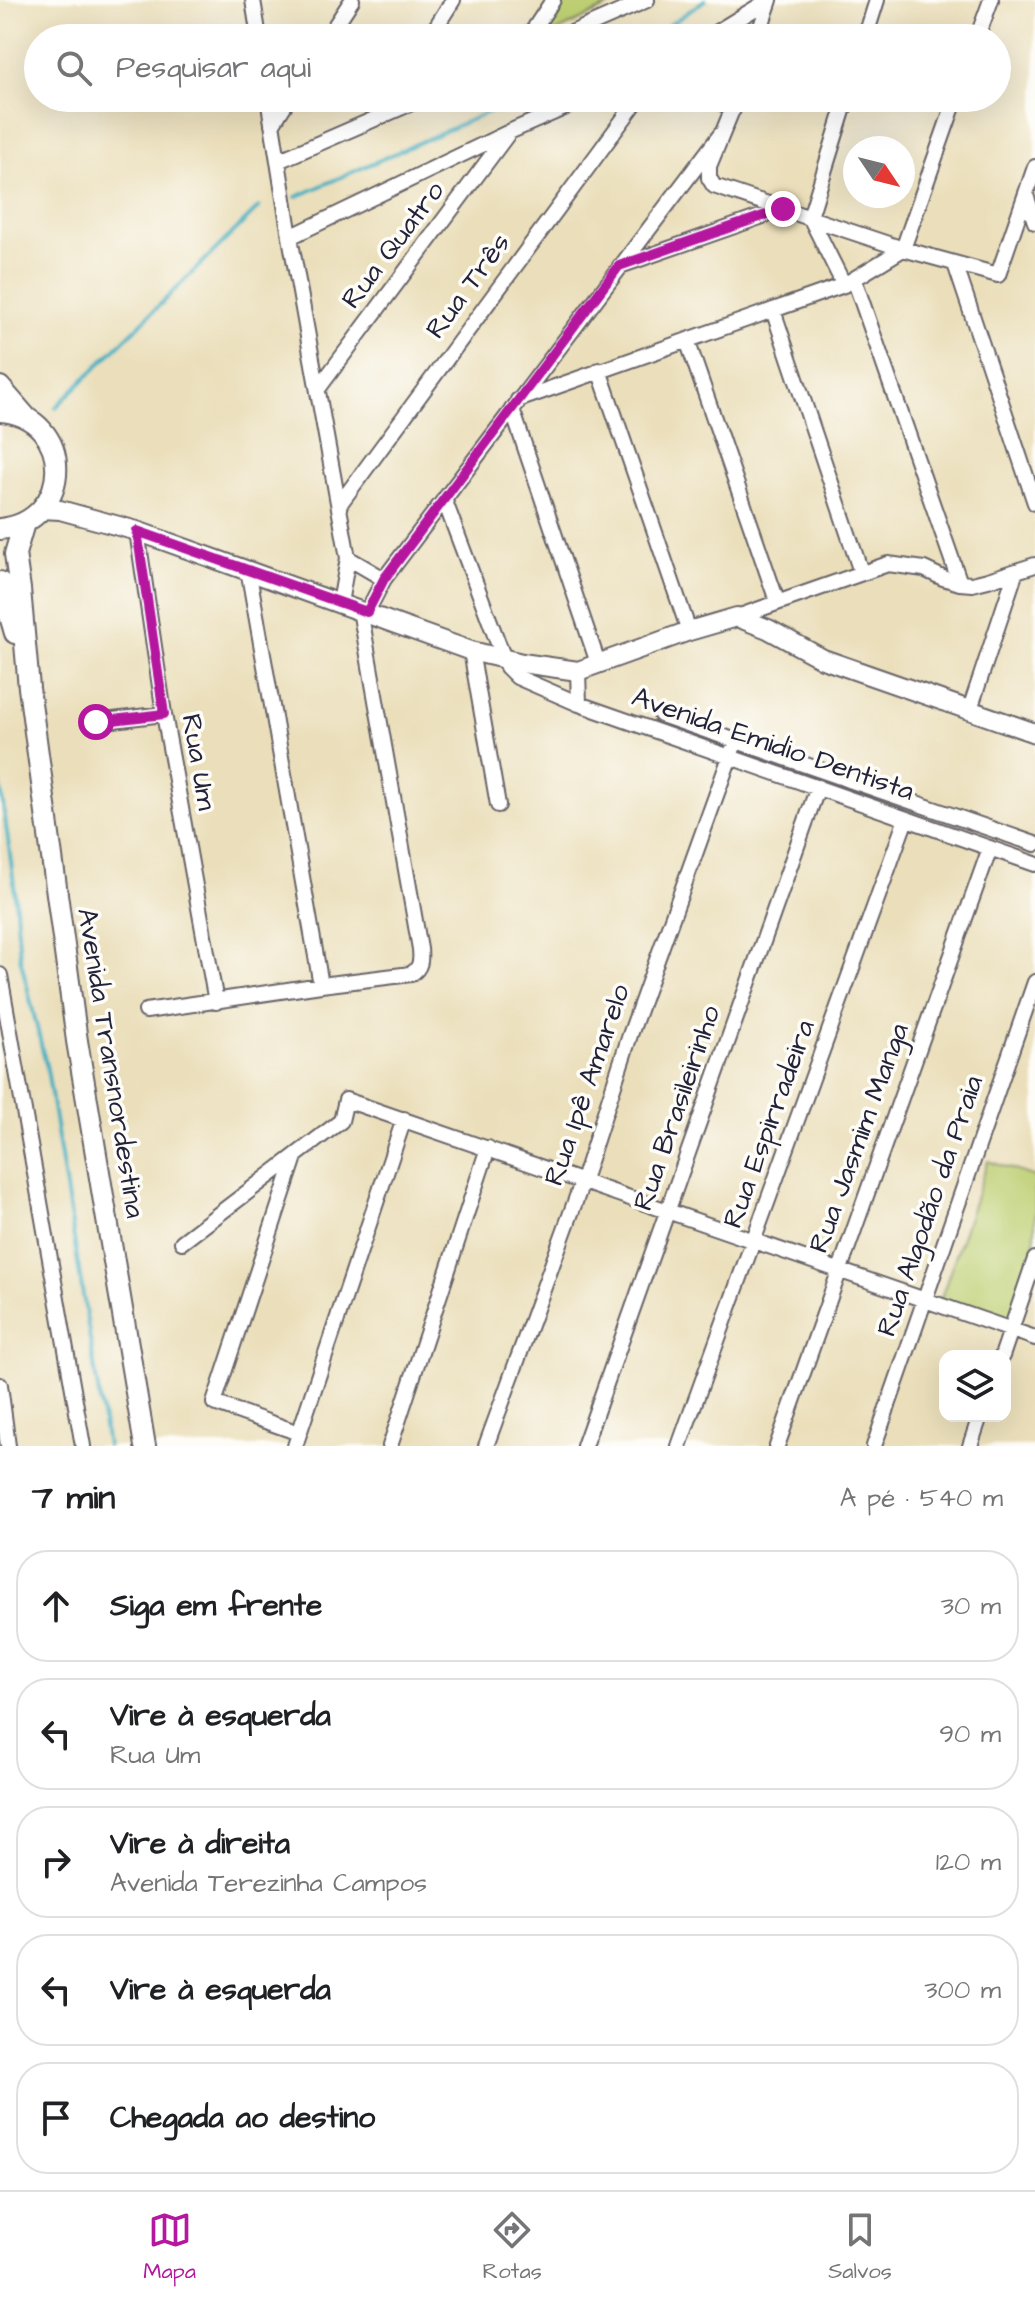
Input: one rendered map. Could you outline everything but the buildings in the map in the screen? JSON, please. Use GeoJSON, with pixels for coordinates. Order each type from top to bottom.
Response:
{"type":"FeatureCollection","features":[{"type":"Feature","properties":{"kind":"main road"},"geometry":{"type":"LineString","coordinates":[[0,387],[39,428],[51,445],[57,464],[55,484],[42,509],[24,523],[0,529]]}},
{"type":"Feature","properties":{"kind":"main road"},"geometry":{"type":"LineString","coordinates":[[0,411],[18,414],[29,420]]}},
{"type":"Feature","properties":{"kind":"main road","name":"Avenida Transnordestina"},"geometry":{"type":"LineString","coordinates":[[24,523],[15,554],[29,688],[77,1041],[145,1446]]}},
{"type":"Feature","properties":{"kind":"main road","name":"Avenida Transnordestina"},"geometry":{"type":"LineString","coordinates":[[0,582],[29,688]]}},
{"type":"Feature","properties":{"kind":"street"},"geometry":{"type":"LineString","coordinates":[[253,0],[257,24]]}},
{"type":"Feature","properties":{"kind":"street"},"geometry":{"type":"LineString","coordinates":[[336,24],[352,0]]}},
{"type":"Feature","properties":{"kind":"street"},"geometry":{"type":"LineString","coordinates":[[438,24],[453,0]]}},
{"type":"Feature","properties":{"kind":"street"},"geometry":{"type":"LineString","coordinates":[[537,24],[553,0]]}},
{"type":"Feature","properties":{"kind":"street"},"geometry":{"type":"LineString","coordinates":[[592,24],[647,0]]}},
{"type":"Feature","properties":{"kind":"street"},"geometry":{"type":"LineString","coordinates":[[730,24],[770,0]]}},
{"type":"Feature","properties":{"kind":"street"},"geometry":{"type":"LineString","coordinates":[[762,24],[770,0]]}},
{"type":"Feature","properties":{"kind":"street"},"geometry":{"type":"LineString","coordinates":[[869,24],[877,0]]}},
{"type":"Feature","properties":{"kind":"street"},"geometry":{"type":"LineString","coordinates":[[982,24],[991,0]]}},
{"type":"Feature","properties":{"kind":"street"},"geometry":{"type":"LineString","coordinates":[[270,112],[348,558],[340,603]]}},
{"type":"Feature","properties":{"kind":"street"},"geometry":{"type":"LineString","coordinates":[[272,125],[280,112]]}},
{"type":"Feature","properties":{"kind":"street"},"geometry":{"type":"LineString","coordinates":[[381,117],[384,112]]}},
{"type":"Feature","properties":{"kind":"street"},"geometry":{"type":"LineString","coordinates":[[278,161],[392,112]]}},
{"type":"Feature","properties":{"kind":"street"},"geometry":{"type":"LineString","coordinates":[[290,237],[555,112]]}},
{"type":"Feature","properties":{"kind":"street","name":"Rua Três"},"geometry":{"type":"LineString","coordinates":[[339,505],[629,112]]}},
{"type":"Feature","properties":{"kind":"street"},"geometry":{"type":"LineString","coordinates":[[731,112],[709,166],[709,178],[714,186],[903,249],[998,275],[1035,167]]}},
{"type":"Feature","properties":{"kind":"street"},"geometry":{"type":"LineString","coordinates":[[843,112],[810,217],[849,282],[960,583]]}},
{"type":"Feature","properties":{"kind":"street"},"geometry":{"type":"LineString","coordinates":[[515,405],[599,370],[849,282],[903,249],[951,112]]}},
{"type":"Feature","properties":{"kind":"street","name":"Rua Quatro"},"geometry":{"type":"LineString","coordinates":[[318,389],[509,132]]}},
{"type":"Feature","properties":{"kind":"street"},"geometry":{"type":"LineString","coordinates":[[146,1011],[416,971],[421,960],[364,611],[384,579],[721,134]]}},
{"type":"Feature","properties":{"kind":"street"},"geometry":{"type":"LineString","coordinates":[[1026,195],[1035,222]]}},
{"type":"Feature","properties":{"kind":"street"},"geometry":{"type":"LineString","coordinates":[[619,266],[783,209]]}},
{"type":"Feature","properties":{"kind":"street"},"geometry":{"type":"LineString","coordinates":[[955,264],[1035,503]]}},
{"type":"Feature","properties":{"kind":"street"},"geometry":{"type":"LineString","coordinates":[[773,310],[861,572]]}},
{"type":"Feature","properties":{"kind":"street"},"geometry":{"type":"LineString","coordinates":[[687,340],[777,601]]}},
{"type":"Feature","properties":{"kind":"street"},"geometry":{"type":"LineString","coordinates":[[599,370],[689,631]]}},
{"type":"Feature","properties":{"kind":"street"},"geometry":{"type":"LineString","coordinates":[[515,405],[598,663]]}},
{"type":"Feature","properties":{"kind":"street"},"geometry":{"type":"LineString","coordinates":[[55,484],[63,498],[117,525]]}},
{"type":"Feature","properties":{"kind":"street"},"geometry":{"type":"LineString","coordinates":[[444,499],[505,659]]}},
{"type":"Feature","properties":{"kind":"street"},"geometry":{"type":"LineString","coordinates":[[42,509],[60,510],[137,531],[471,651],[578,671],[888,564],[924,569],[960,583],[988,580],[1035,565]]}},
{"type":"Feature","properties":{"kind":"street","name":"Rua Um"},"geometry":{"type":"LineString","coordinates":[[137,531],[164,714],[216,1002]]}},
{"type":"Feature","properties":{"kind":"street"},"geometry":{"type":"LineString","coordinates":[[348,558],[384,579]]}},
{"type":"Feature","properties":{"kind":"street"},"geometry":{"type":"LineString","coordinates":[[248,569],[321,985]]}},
{"type":"Feature","properties":{"kind":"street"},"geometry":{"type":"LineString","coordinates":[[970,709],[1016,571]]}},
{"type":"Feature","properties":{"kind":"street"},"geometry":{"type":"LineString","coordinates":[[737,617],[768,629],[823,659],[1035,733]]}},
{"type":"Feature","properties":{"kind":"street"},"geometry":{"type":"LineString","coordinates":[[471,651],[498,805]]}},
{"type":"Feature","properties":{"kind":"street","name":"Avenida Emidio Dentista"},"geometry":{"type":"LineString","coordinates":[[505,659],[509,670],[517,677],[579,704],[1029,861]]}},
{"type":"Feature","properties":{"kind":"street"},"geometry":{"type":"LineString","coordinates":[[578,671],[579,704]]}},
{"type":"Feature","properties":{"kind":"street"},"geometry":{"type":"LineString","coordinates":[[96,722],[164,714]]}},
{"type":"Feature","properties":{"kind":"street","name":"Avenida Emidio Dentista"},"geometry":{"type":"LineString","coordinates":[[661,715],[1032,843]]}},
{"type":"Feature","properties":{"kind":"street","name":"Rua Ipê Amarelo"},"geometry":{"type":"LineString","coordinates":[[486,1446],[583,1180],[630,1035],[736,740]]}},
{"type":"Feature","properties":{"kind":"street","name":"Rua Brasileirinho"},"geometry":{"type":"LineString","coordinates":[[584,1446],[818,787]]}},
{"type":"Feature","properties":{"kind":"street","name":"Rua Espirradeira"},"geometry":{"type":"LineString","coordinates":[[679,1446],[906,819]]}},
{"type":"Feature","properties":{"kind":"street"},"geometry":{"type":"LineString","coordinates":[[1029,861],[1035,827]]}},
{"type":"Feature","properties":{"kind":"street","name":"Rua Jasmim Manga"},"geometry":{"type":"LineString","coordinates":[[777,1446],[990,848]]}},
{"type":"Feature","properties":{"kind":"street"},"geometry":{"type":"LineString","coordinates":[[0,975],[6,1042],[83,1446]]}},
{"type":"Feature","properties":{"kind":"street","name":"Rua Algodão da Praia"},"geometry":{"type":"LineString","coordinates":[[874,1446],[1035,982]]}},
{"type":"Feature","properties":{"kind":"street"},"geometry":{"type":"LineString","coordinates":[[182,1242],[341,1121],[346,1100],[1035,1338]]}},
{"type":"Feature","properties":{"kind":"street"},"geometry":{"type":"LineString","coordinates":[[295,1157],[214,1403],[297,1439],[404,1119]]}},
{"type":"Feature","properties":{"kind":"street"},"geometry":{"type":"LineString","coordinates":[[390,1446],[488,1148]]}},
{"type":"Feature","properties":{"kind":"street"},"geometry":{"type":"LineString","coordinates":[[1004,1350],[1035,1259]]}},
{"type":"Feature","properties":{"kind":"street"},"geometry":{"type":"LineString","coordinates":[[0,1385],[8,1446]]}},
{"type":"Feature","properties":{"kind":"street"},"geometry":{"type":"LineString","coordinates":[[970,1446],[978,1422]]}},
{"type":"Feature","properties":{"kind":"green space"},"geometry":{"type":"Polygon","coordinates":[[[566,0],[621,0],[572,24],[552,24],[566,0]]]}},
{"type":"Feature","properties":{"kind":"green space"},"geometry":{"type":"Polygon","coordinates":[[[988,1161],[1035,1177],[1035,1253],[1010,1325],[940,1301],[988,1161]]]}},
{"type":"Feature","properties":{"kind":"waterway"},"geometry":{"type":"LineString","coordinates":[[671,24],[705,0]]}},
{"type":"Feature","properties":{"kind":"waterway"},"geometry":{"type":"LineString","coordinates":[[296,197],[488,112]]}},
{"type":"Feature","properties":{"kind":"waterway"},"geometry":{"type":"LineString","coordinates":[[56,407],[259,207]]}},
{"type":"Feature","properties":{"kind":"waterway"},"geometry":{"type":"LineString","coordinates":[[0,782],[20,957],[47,1069],[107,1446]]}},
{"type":"Feature","properties":{"kind":"route"},"geometry":{"type":"LineString","coordinates":[[96,722],[164,714],[137,531],[367,612],[384,579],[619,266],[783,209]]}}]}
